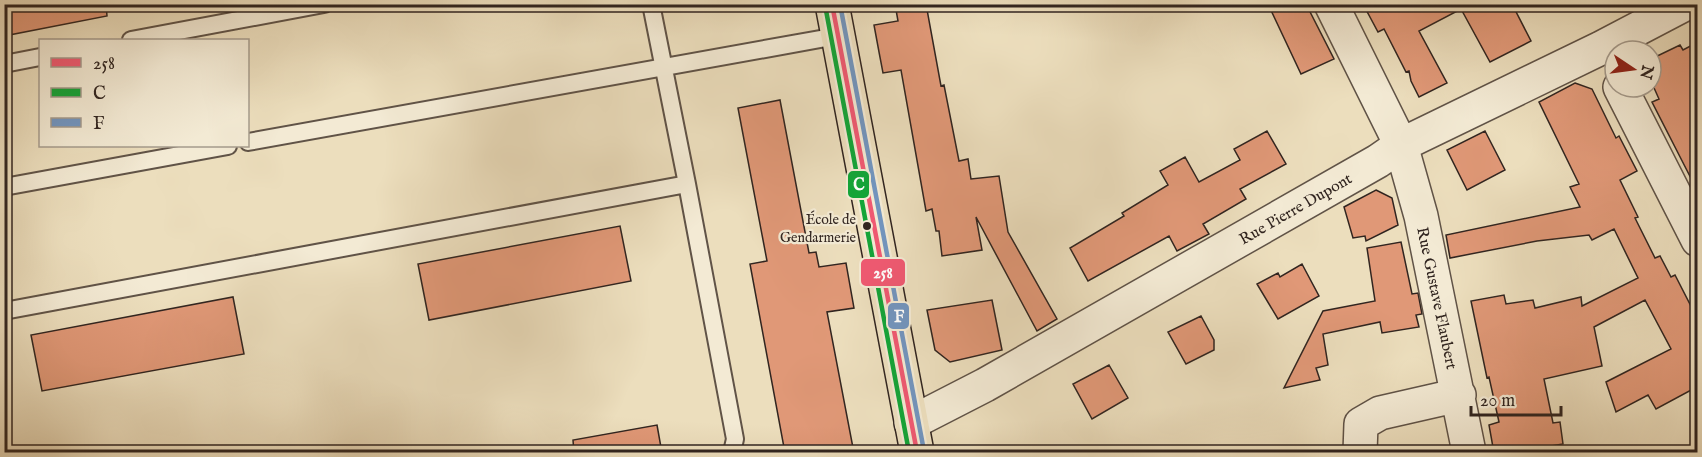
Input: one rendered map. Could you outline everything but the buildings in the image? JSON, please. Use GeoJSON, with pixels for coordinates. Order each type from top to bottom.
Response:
{"type":"FeatureCollection","features":[{"type":"Feature","properties":{"kind":"main road"},"geometry":{"type":"LineString","coordinates":[[835,20],[914,438]]}},
{"type":"Feature","properties":{"kind":"street","name":"Rue Gustave Flaubert"},"geometry":{"type":"LineString","coordinates":[[1331,4],[1401,145],[1421,216],[1459,395],[1468,453]]}},
{"type":"Feature","properties":{"kind":"street","name":"Rue Pierre Dupont"},"geometry":{"type":"LineString","coordinates":[[1639,39],[1685,4]]}},
{"type":"Feature","properties":{"kind":"street","name":"Rue Pierre Dupont"},"geometry":{"type":"LineString","coordinates":[[914,438],[996,379],[1378,161],[1401,145],[1603,64]]}},
{"type":"Feature","properties":{"kind":"street"},"geometry":{"type":"LineString","coordinates":[[1626,99],[1698,240]]}},
{"type":"Feature","properties":{"kind":"street"},"geometry":{"type":"LineString","coordinates":[[1360,453],[1361,424],[1380,413],[1459,395]]}},
{"type":"Feature","properties":{"kind":"lane"},"geometry":{"type":"LineString","coordinates":[[136,39],[324,4]]}},
{"type":"Feature","properties":{"kind":"lane"},"geometry":{"type":"LineString","coordinates":[[651,4],[735,439],[732,453]]}},
{"type":"Feature","properties":{"kind":"lane"},"geometry":{"type":"LineString","coordinates":[[249,142],[664,65],[835,20]]}},
{"type":"Feature","properties":{"kind":"lane"},"geometry":{"type":"LineString","coordinates":[[4,64],[39,57]]}},
{"type":"Feature","properties":{"kind":"lane"},"geometry":{"type":"LineString","coordinates":[[4,187],[223,147]]}},
{"type":"Feature","properties":{"kind":"lane"},"geometry":{"type":"LineString","coordinates":[[4,312],[687,184]]}},
{"type":"Feature","properties":{"kind":"transit line","name":"258"},"geometry":{"type":"LineString","coordinates":[[832,4],[917,452]]}},
{"type":"Feature","properties":{"kind":"transit line","name":"F"},"geometry":{"type":"LineString","coordinates":[[840,4],[924,451]]}},
{"type":"Feature","properties":{"kind":"transit line","name":"C"},"geometry":{"type":"LineString","coordinates":[[825,5],[909,452]]}},
{"type":"Feature","properties":{"kind":"place","name":"École de Gendarmerie"},"geometry":{"type":"Point","coordinates":[867,226]}}]}
